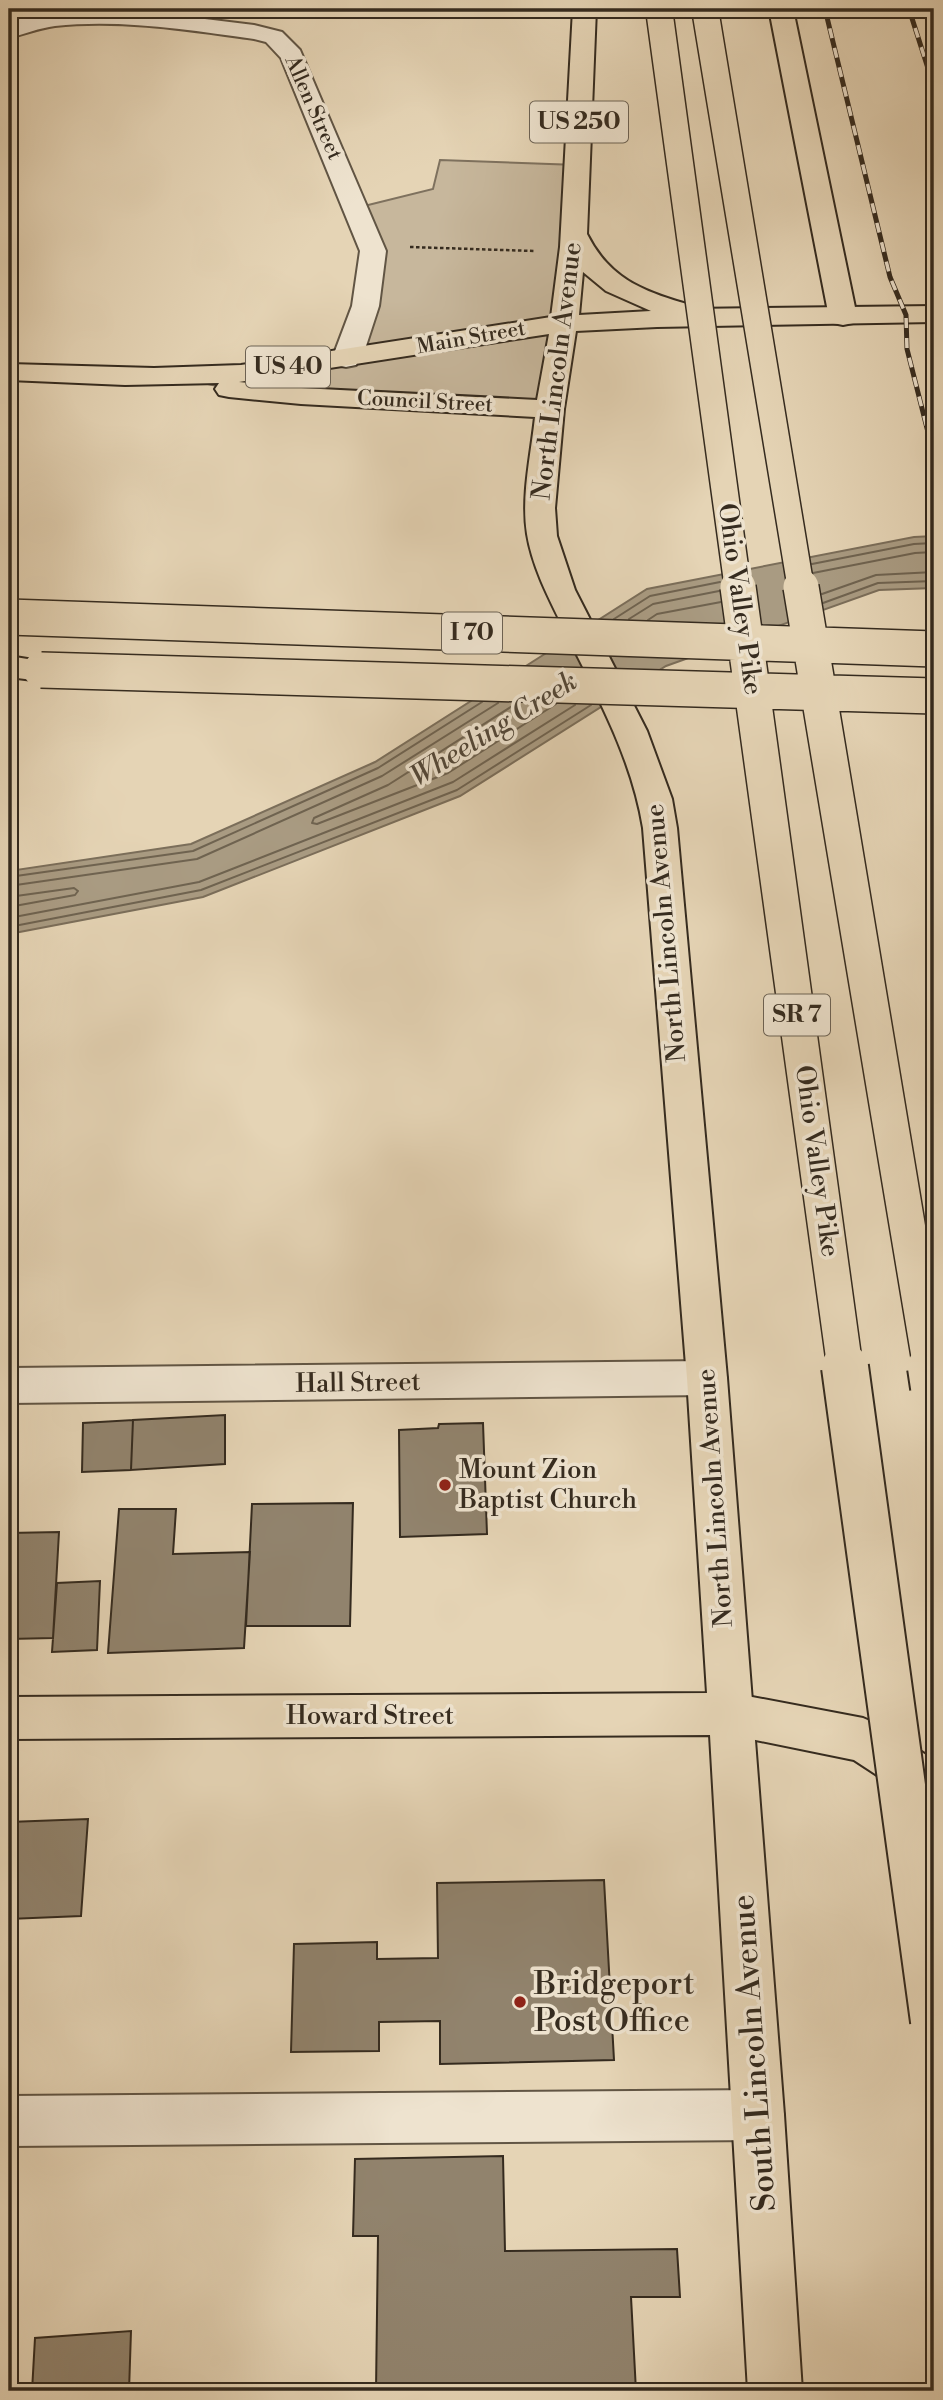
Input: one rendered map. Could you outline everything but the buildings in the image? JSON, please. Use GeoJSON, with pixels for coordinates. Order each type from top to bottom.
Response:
{"type":"FeatureCollection","features":[{"type":"Feature","properties":{"kind":"main road","name":"North Lincoln Avenue"},"geometry":{"type":"LineString","coordinates":[[584,9],[573,244],[564,324],[550,409],[540,508],[542,536],[551,566],[644,763],[660,828],[707,1378],[731,1714]]}},
{"type":"Feature","properties":{"kind":"main road","name":"Ohio Valley Pike"},"geometry":{"type":"LineString","coordinates":[[659,9],[934,2021]]}},
{"type":"Feature","properties":{"kind":"main road","name":"SR 7"},"geometry":{"type":"LineString","coordinates":[[705,9],[934,1387]]}},
{"type":"Feature","properties":{"kind":"main road"},"geometry":{"type":"LineString","coordinates":[[781,9],[844,317]]}},
{"type":"Feature","properties":{"kind":"main road"},"geometry":{"type":"LineString","coordinates":[[573,244],[611,284],[648,301],[713,317]]}},
{"type":"Feature","properties":{"kind":"main road","name":"Main Street"},"geometry":{"type":"LineString","coordinates":[[9,372],[176,377],[241,373],[346,359],[470,336],[564,324],[713,317],[934,314]]}},
{"type":"Feature","properties":{"kind":"main road","name":"Council Street"},"geometry":{"type":"LineString","coordinates":[[176,377],[225,389],[301,396],[550,409]]}},
{"type":"Feature","properties":{"kind":"main road","name":"I 70"},"geometry":{"type":"LineString","coordinates":[[9,617],[934,649]]}},
{"type":"Feature","properties":{"kind":"main road","name":"I 70"},"geometry":{"type":"LineString","coordinates":[[9,670],[934,696]]}},
{"type":"Feature","properties":{"kind":"main road","name":"Howard Street"},"geometry":{"type":"LineString","coordinates":[[9,1718],[731,1714],[863,1740],[934,1786]]}},
{"type":"Feature","properties":{"kind":"main road","name":"South Lincoln Avenue"},"geometry":{"type":"LineString","coordinates":[[731,1714],[775,2391]]}},
{"type":"Feature","properties":{"kind":"street","name":"Allen Street"},"geometry":{"type":"LineString","coordinates":[[9,32],[28,22],[89,13],[254,32],[274,37],[284,45],[292,55],[314,103],[371,245],[372,271],[358,335],[346,359]]}},
{"type":"Feature","properties":{"kind":"street","name":"Hall Street"},"geometry":{"type":"LineString","coordinates":[[9,1386],[707,1378]]}},
{"type":"Feature","properties":{"kind":"street"},"geometry":{"type":"LineString","coordinates":[[9,2121],[758,2115]]}},
{"type":"Feature","properties":{"kind":"path"},"geometry":{"type":"LineString","coordinates":[[371,245],[573,244]]}},
{"type":"Feature","properties":{"kind":"shaded area"},"geometry":{"type":"Polygon","coordinates":[[[440,160],[577,165],[550,409],[235,390],[176,377],[346,359],[372,271],[356,208],[433,189],[440,160]]]}},
{"type":"Feature","properties":{"kind":"water","name":"Wheeling Creek"},"geometry":{"type":"Polygon","coordinates":[[[934,536],[934,588],[879,590],[666,666],[460,796],[203,897],[9,934],[9,871],[191,844],[375,762],[647,589],[914,537],[934,536]]]}},
{"type":"Feature","properties":{"kind":"railway"},"geometry":{"type":"LineString","coordinates":[[825,9],[890,277],[906,315],[907,349],[934,456]]}},
{"type":"Feature","properties":{"kind":"railway"},"geometry":{"type":"LineString","coordinates":[[909,9],[934,87]]}},
{"type":"Feature","properties":{"kind":"place","name":"Mount Zion Baptist Church"},"geometry":{"type":"Point","coordinates":[445,1485]}},
{"type":"Feature","properties":{"kind":"place","name":"Bridgeport Post Office"},"geometry":{"type":"Point","coordinates":[520,2002]}}]}
